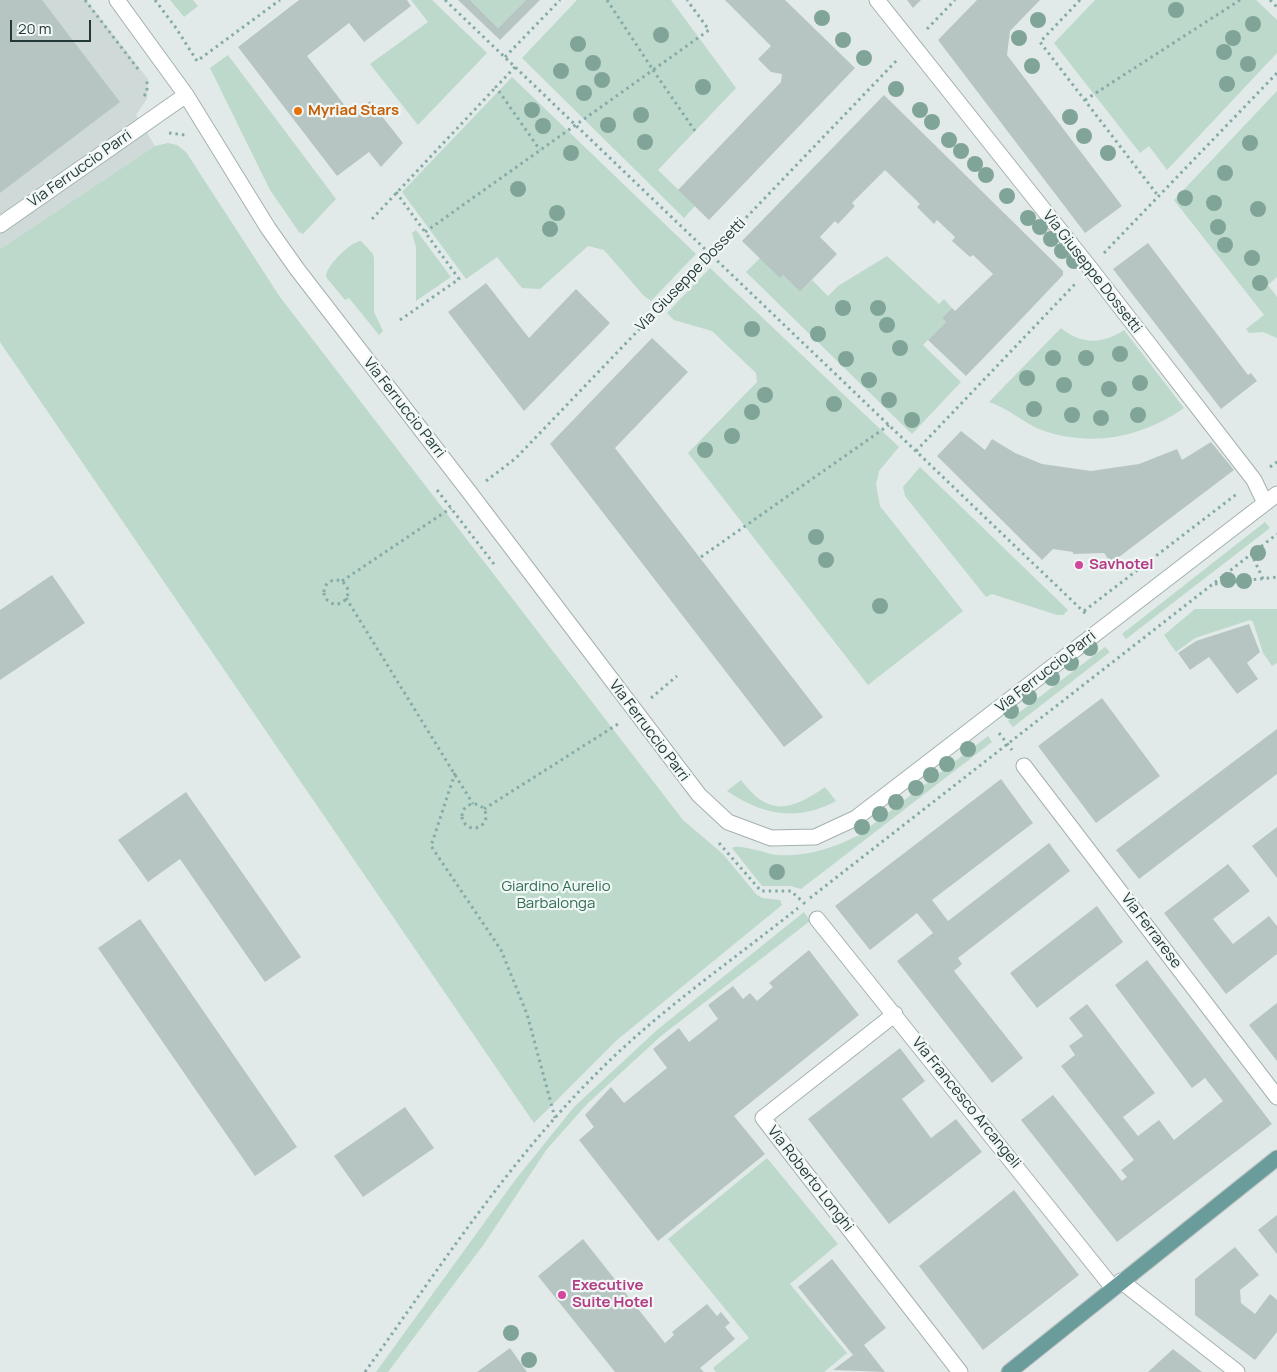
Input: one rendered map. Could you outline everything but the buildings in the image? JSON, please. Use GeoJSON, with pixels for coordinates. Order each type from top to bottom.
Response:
{"type":"FeatureCollection","features":[{"type":"Feature","properties":{"kind":"main road"},"geometry":{"type":"LineString","coordinates":[[1009,1372],[1277,1158]]}},
{"type":"Feature","properties":{"kind":"street","name":"Via Ferruccio Parri"},"geometry":{"type":"LineString","coordinates":[[117,0],[186,95],[268,228],[297,269],[470,493],[698,795],[728,822],[771,838],[815,837],[856,818],[1271,498]]}},
{"type":"Feature","properties":{"kind":"street","name":"Via Giuseppe Dossetti"},"geometry":{"type":"LineString","coordinates":[[877,0],[911,46],[1084,260],[1254,480],[1271,498]]}},
{"type":"Feature","properties":{"kind":"street","name":"Via Ferruccio Parri"},"geometry":{"type":"LineString","coordinates":[[0,225],[186,95]]}},
{"type":"Feature","properties":{"kind":"street","name":"Via Ferrarese"},"geometry":{"type":"LineString","coordinates":[[1024,766],[1277,1097]]}},
{"type":"Feature","properties":{"kind":"street","name":"Via Francesco Arcangeli"},"geometry":{"type":"LineString","coordinates":[[817,919],[1117,1284],[1237,1372]]}},
{"type":"Feature","properties":{"kind":"street","name":"Via Roberto Longhi"},"geometry":{"type":"LineString","coordinates":[[894,1014],[763,1118],[960,1372]]}},
{"type":"Feature","properties":{"kind":"path"},"geometry":{"type":"LineString","coordinates":[[155,0],[197,61],[280,0]]}},
{"type":"Feature","properties":{"kind":"path"},"geometry":{"type":"LineString","coordinates":[[445,0],[1084,611],[1277,462]]}},
{"type":"Feature","properties":{"kind":"path"},"geometry":{"type":"LineString","coordinates":[[505,57],[560,0]]}},
{"type":"Feature","properties":{"kind":"path"},"geometry":{"type":"LineString","coordinates":[[607,0],[695,131]]}},
{"type":"Feature","properties":{"kind":"path"},"geometry":{"type":"LineString","coordinates":[[425,232],[709,30],[687,0]]}},
{"type":"Feature","properties":{"kind":"path","name":"Via Giuseppe Dossetti"},"geometry":{"type":"LineString","coordinates":[[512,461],[955,0]]}},
{"type":"Feature","properties":{"kind":"path"},"geometry":{"type":"LineString","coordinates":[[1080,0],[1040,42],[1158,197]]}},
{"type":"Feature","properties":{"kind":"path"},"geometry":{"type":"LineString","coordinates":[[1086,100],[1240,0]]}},
{"type":"Feature","properties":{"kind":"path"},"geometry":{"type":"LineString","coordinates":[[1270,0],[1277,7]]}},
{"type":"Feature","properties":{"kind":"path"},"geometry":{"type":"LineString","coordinates":[[372,219],[515,67]]}},
{"type":"Feature","properties":{"kind":"path"},"geometry":{"type":"LineString","coordinates":[[496,87],[540,150]]}},
{"type":"Feature","properties":{"kind":"path"},"geometry":{"type":"LineString","coordinates":[[396,192],[459,279],[400,320]]}},
{"type":"Feature","properties":{"kind":"path"},"geometry":{"type":"LineString","coordinates":[[701,557],[889,426]]}},
{"type":"Feature","properties":{"kind":"path"},"geometry":{"type":"LineString","coordinates":[[342,581],[451,508]]}},
{"type":"Feature","properties":{"kind":"path"},"geometry":{"type":"LineString","coordinates":[[365,1372],[492,1194],[555,1118],[604,1066],[650,1024],[1277,534]]}},
{"type":"Feature","properties":{"kind":"path"},"geometry":{"type":"LineString","coordinates":[[1252,553],[1263,579]]}},
{"type":"Feature","properties":{"kind":"path"},"geometry":{"type":"LineString","coordinates":[[1214,584],[1277,577]]}},
{"type":"Feature","properties":{"kind":"path"},"geometry":{"type":"LineString","coordinates":[[335,579],[342,581],[348,587],[346,598],[340,603],[333,604],[324,595],[327,583],[335,579]]}},
{"type":"Feature","properties":{"kind":"path"},"geometry":{"type":"LineString","coordinates":[[346,598],[473,804],[484,809],[487,819],[482,826],[475,829],[468,827],[462,815],[465,808],[473,804]]}},
{"type":"Feature","properties":{"kind":"path"},"geometry":{"type":"LineString","coordinates":[[1119,646],[1124,652]]}},
{"type":"Feature","properties":{"kind":"path"},"geometry":{"type":"LineString","coordinates":[[644,704],[677,676]]}},
{"type":"Feature","properties":{"kind":"path"},"geometry":{"type":"LineString","coordinates":[[484,809],[621,722]]}},
{"type":"Feature","properties":{"kind":"path"},"geometry":{"type":"LineString","coordinates":[[455,773],[431,846],[501,950],[527,1014],[555,1118]]}},
{"type":"Feature","properties":{"kind":"shaded area"},"geometry":{"type":"Polygon","coordinates":[[[0,0],[86,0],[148,79],[147,99],[136,115],[155,146],[0,249],[0,0]]]}},
{"type":"Feature","properties":{"kind":"green space"},"geometry":{"type":"Polygon","coordinates":[[[170,0],[193,0],[198,6],[184,17],[170,0]]]}},
{"type":"Feature","properties":{"kind":"green space"},"geometry":{"type":"Polygon","coordinates":[[[411,0],[432,0],[487,53],[418,125],[370,64],[428,22],[411,0]]]}},
{"type":"Feature","properties":{"kind":"green space"},"geometry":{"type":"Polygon","coordinates":[[[470,0],[526,0],[498,28],[470,0]]]}},
{"type":"Feature","properties":{"kind":"green space"},"geometry":{"type":"Polygon","coordinates":[[[577,0],[671,0],[736,88],[658,170],[695,206],[684,218],[522,58],[577,0]]]}},
{"type":"Feature","properties":{"kind":"green space"},"geometry":{"type":"Polygon","coordinates":[[[1095,0],[1256,0],[1277,20],[1277,53],[1167,170],[1149,146],[1140,153],[1054,43],[1095,0]]]}},
{"type":"Feature","properties":{"kind":"green space"},"geometry":{"type":"Polygon","coordinates":[[[228,55],[336,199],[303,234],[299,232],[270,190],[210,68],[228,55]]]}},
{"type":"Feature","properties":{"kind":"green space"},"geometry":{"type":"Polygon","coordinates":[[[512,77],[696,254],[651,301],[644,296],[604,250],[588,246],[540,289],[522,288],[497,257],[466,279],[402,192],[512,77]]]}},
{"type":"Feature","properties":{"kind":"green space"},"geometry":{"type":"Polygon","coordinates":[[[1277,91],[1277,277],[1268,285],[1277,297],[1277,338],[1263,332],[1249,333],[1246,329],[1264,315],[1174,200],[1277,91]]]}},
{"type":"Feature","properties":{"kind":"green space","name":"Giardino Aurelio Barbalonga"},"geometry":{"type":"Polygon","coordinates":[[[168,143],[177,145],[186,152],[280,297],[683,820],[723,854],[756,894],[762,898],[780,900],[782,905],[617,1040],[534,1123],[0,342],[0,249],[155,146],[168,143]]]}},
{"type":"Feature","properties":{"kind":"green space"},"geometry":{"type":"Polygon","coordinates":[[[416,230],[451,277],[416,301],[416,247],[412,233],[416,230]]]}},
{"type":"Feature","properties":{"kind":"green space"},"geometry":{"type":"Polygon","coordinates":[[[361,241],[373,254],[374,259],[374,312],[383,331],[379,335],[349,298],[345,300],[326,277],[330,267],[339,255],[351,245],[361,241]]]}},
{"type":"Feature","properties":{"kind":"green space"},"geometry":{"type":"Polygon","coordinates":[[[887,256],[939,304],[944,299],[952,308],[942,318],[946,322],[923,345],[961,382],[912,434],[746,272],[760,258],[783,275],[800,292],[812,280],[828,296],[838,286],[887,256]]]}},
{"type":"Feature","properties":{"kind":"green space"},"geometry":{"type":"Polygon","coordinates":[[[710,268],[899,447],[879,471],[876,484],[880,506],[963,611],[868,685],[688,453],[757,382],[756,373],[712,331],[674,320],[667,313],[710,268]]]}},
{"type":"Feature","properties":{"kind":"green space"},"geometry":{"type":"Polygon","coordinates":[[[1061,328],[1076,337],[1092,341],[1108,338],[1124,330],[1184,408],[1151,427],[1133,433],[1095,439],[1058,435],[1039,429],[989,402],[1061,328]]]}},
{"type":"Feature","properties":{"kind":"green space"},"geometry":{"type":"Polygon","coordinates":[[[920,467],[1068,610],[1063,615],[1057,615],[992,594],[986,597],[905,496],[903,487],[920,467]]]}},
{"type":"Feature","properties":{"kind":"green space"},"geometry":{"type":"Polygon","coordinates":[[[1265,522],[1270,528],[1126,639],[1122,634],[1265,522]]]}},
{"type":"Feature","properties":{"kind":"green space"},"geometry":{"type":"Polygon","coordinates":[[[1195,609],[1277,609],[1277,663],[1272,666],[1263,653],[1253,622],[1250,620],[1195,638],[1176,652],[1164,635],[1195,609]]]}},
{"type":"Feature","properties":{"kind":"green space"},"geometry":{"type":"Polygon","coordinates":[[[1105,647],[1110,652],[1013,727],[1008,721],[1105,647]]]}},
{"type":"Feature","properties":{"kind":"green space"},"geometry":{"type":"Polygon","coordinates":[[[988,736],[992,742],[801,889],[790,886],[762,886],[732,848],[740,847],[777,855],[799,855],[830,848],[849,840],[859,835],[988,736]]]}},
{"type":"Feature","properties":{"kind":"green space"},"geometry":{"type":"Polygon","coordinates":[[[741,780],[751,792],[771,805],[791,805],[802,801],[825,787],[836,801],[822,808],[807,812],[780,813],[753,806],[727,791],[741,780]]]}},
{"type":"Feature","properties":{"kind":"green space"},"geometry":{"type":"Polygon","coordinates":[[[804,912],[810,921],[661,1036],[587,1104],[547,1149],[484,1244],[388,1372],[376,1372],[516,1179],[574,1107],[657,1030],[804,912]]]}},
{"type":"Feature","properties":{"kind":"green space"},"geometry":{"type":"Polygon","coordinates":[[[767,1158],[838,1244],[790,1284],[847,1353],[824,1372],[716,1372],[713,1368],[749,1338],[668,1239],[767,1158]]]}},
{"type":"Feature","properties":{"kind":"place","name":"Myriad Stars"},"geometry":{"type":"Point","coordinates":[298,111]}},
{"type":"Feature","properties":{"kind":"place","name":"Savhotel"},"geometry":{"type":"Point","coordinates":[1079,565]}},
{"type":"Feature","properties":{"kind":"place","name":"Executive Suite Hotel"},"geometry":{"type":"Point","coordinates":[562,1295]}}]}
